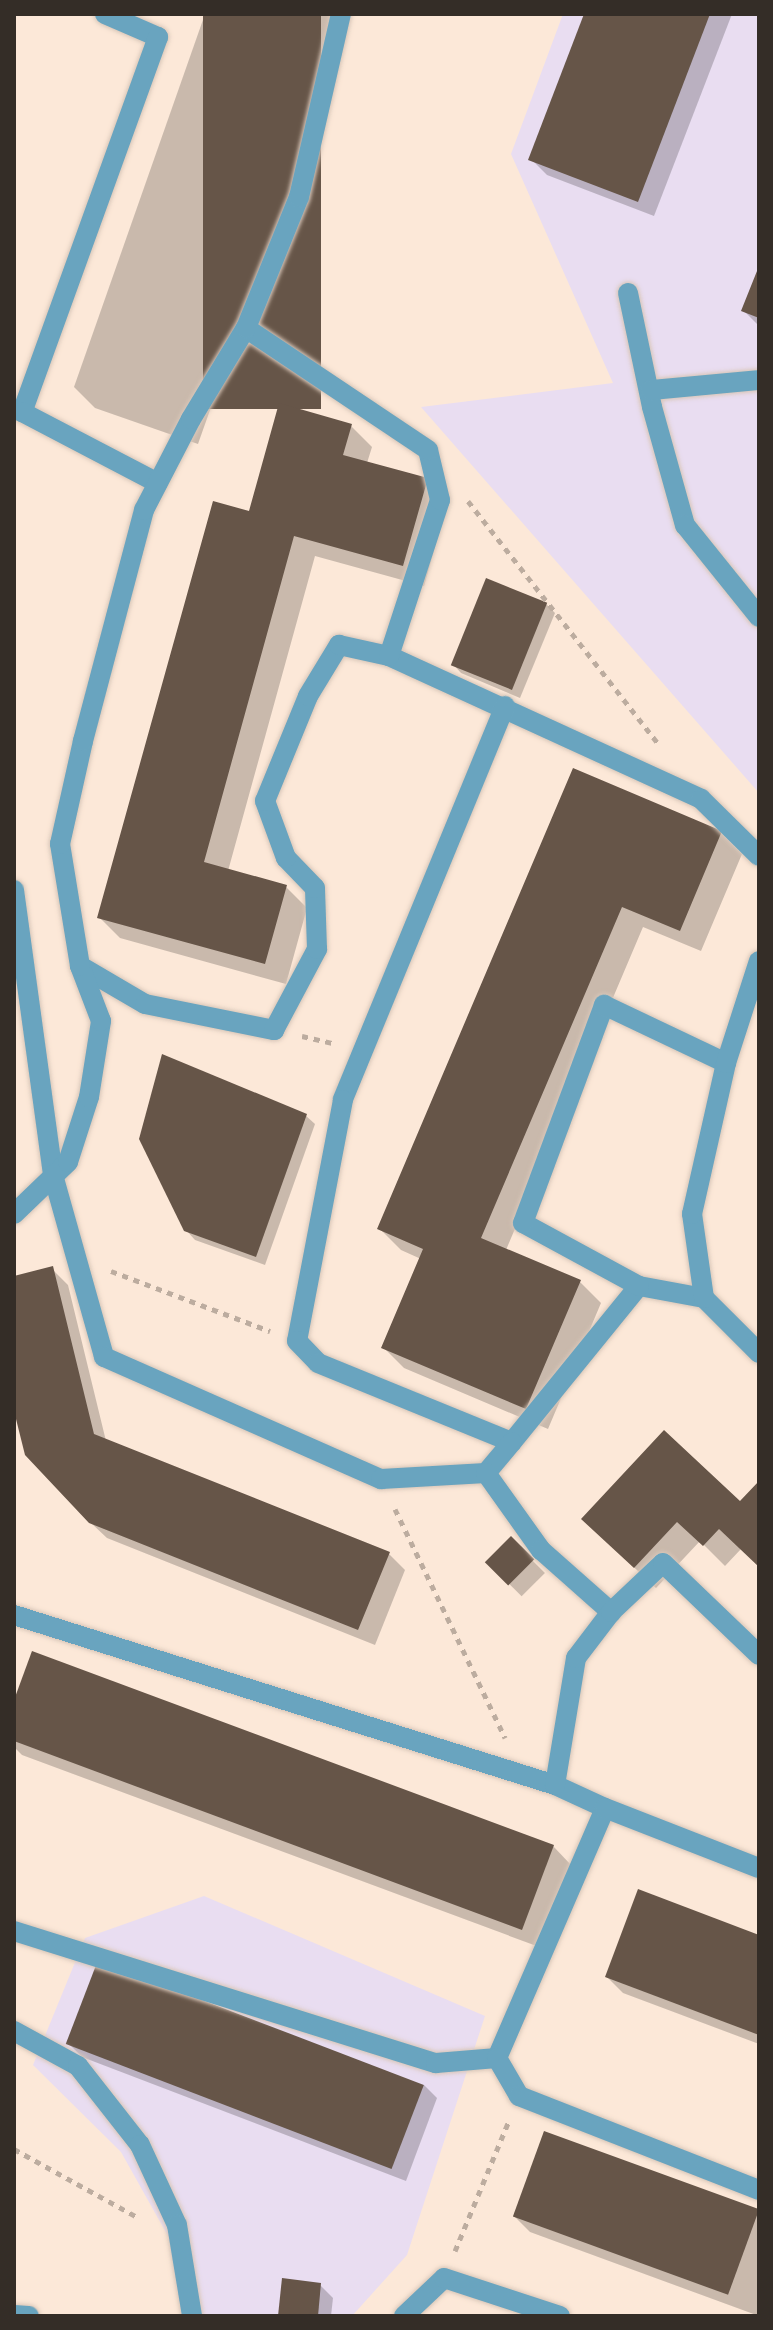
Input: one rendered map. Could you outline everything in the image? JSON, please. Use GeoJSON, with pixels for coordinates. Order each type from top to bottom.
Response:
{"type":"FeatureCollection","features":[{"type":"Feature","properties":{"kind":"street"},"geometry":{"type":"LineString","coordinates":[[105,14],[158,37],[18,412],[158,483]]}},
{"type":"Feature","properties":{"kind":"street"},"geometry":{"type":"LineString","coordinates":[[14,1214],[68,1162],[89,1097],[101,1021],[80,966],[60,844],[83,741],[144,510],[191,419],[246,328],[299,197],[341,14]]}},
{"type":"Feature","properties":{"kind":"street"},"geometry":{"type":"LineString","coordinates":[[628,293],[651,390],[652,407],[685,525],[759,617]]}},
{"type":"Feature","properties":{"kind":"street"},"geometry":{"type":"LineString","coordinates":[[246,328],[428,450],[440,500],[389,656]]}},
{"type":"Feature","properties":{"kind":"street"},"geometry":{"type":"LineString","coordinates":[[651,390],[759,380]]}},
{"type":"Feature","properties":{"kind":"street"},"geometry":{"type":"LineString","coordinates":[[80,966],[145,1004],[274,1030],[317,949],[315,888],[286,858],[265,801],[308,696],[339,645],[389,656],[505,706],[701,799],[759,856]]}},
{"type":"Feature","properties":{"kind":"street"},"geometry":{"type":"LineString","coordinates":[[505,706],[343,1100],[297,1341],[318,1363],[512,1442]]}},
{"type":"Feature","properties":{"kind":"street"},"geometry":{"type":"LineString","coordinates":[[14,890],[53,1175],[104,1357],[381,1479],[486,1473],[639,1286]]}},
{"type":"Feature","properties":{"kind":"street"},"geometry":{"type":"LineString","coordinates":[[704,1298],[692,1214],[726,1063],[759,961]]}},
{"type":"Feature","properties":{"kind":"street"},"geometry":{"type":"LineString","coordinates":[[726,1063],[604,1005],[523,1223],[639,1286],[704,1298],[759,1353]]}},
{"type":"Feature","properties":{"kind":"street"},"geometry":{"type":"LineString","coordinates":[[486,1473],[541,1550],[611,1612]]}},
{"type":"Feature","properties":{"kind":"street"},"geometry":{"type":"LineString","coordinates":[[555,1785],[576,1658],[611,1612],[663,1563],[759,1655]]}},
{"type":"Feature","properties":{"kind":"street"},"geometry":{"type":"LineString","coordinates":[[14,1615],[555,1785],[605,1808],[759,1868]]}},
{"type":"Feature","properties":{"kind":"street"},"geometry":{"type":"LineString","coordinates":[[497,2058],[605,1808]]}},
{"type":"Feature","properties":{"kind":"street"},"geometry":{"type":"LineString","coordinates":[[14,1931],[436,2063],[497,2058]]}},
{"type":"Feature","properties":{"kind":"street"},"geometry":{"type":"LineString","coordinates":[[14,2031],[78,2066],[140,2145],[179,2236],[192,2316]]}},
{"type":"Feature","properties":{"kind":"street"},"geometry":{"type":"LineString","coordinates":[[497,2058],[519,2096],[759,2190]]}},
{"type":"Feature","properties":{"kind":"street"},"geometry":{"type":"LineString","coordinates":[[404,2316],[444,2278],[560,2316]]}},
{"type":"Feature","properties":{"kind":"street"},"geometry":{"type":"LineString","coordinates":[[14,2315],[29,2316]]}},
{"type":"Feature","properties":{"kind":"path"},"geometry":{"type":"LineString","coordinates":[[467,500],[662,749]]}},
{"type":"Feature","properties":{"kind":"path"},"geometry":{"type":"LineString","coordinates":[[274,1030],[364,1050]]}},
{"type":"Feature","properties":{"kind":"path"},"geometry":{"type":"LineString","coordinates":[[77,1258],[297,1341]]}},
{"type":"Feature","properties":{"kind":"path"},"geometry":{"type":"LineString","coordinates":[[381,1479],[523,1775]]}},
{"type":"Feature","properties":{"kind":"path"},"geometry":{"type":"LineString","coordinates":[[444,2278],[519,2096]]}},
{"type":"Feature","properties":{"kind":"path"},"geometry":{"type":"LineString","coordinates":[[14,2149],[131,2214],[179,2236]]}},
{"type":"Feature","properties":{"kind":"shaded area"},"geometry":{"type":"Polygon","coordinates":[[[563,14],[759,14],[759,793],[421,407],[613,383],[511,154],[563,14]]]}},
{"type":"Feature","properties":{"kind":"shaded area"},"geometry":{"type":"Polygon","coordinates":[[[204,1896],[485,2016],[407,2255],[352,2316],[182,2316],[168,2236],[121,2152],[33,2065],[85,1938],[204,1896]]]}},
{"type":"Feature","properties":{"kind":"building"},"geometry":{"type":"Polygon","coordinates":[[[203,14],[321,14],[321,409],[203,409],[203,14]]]}},
{"type":"Feature","properties":{"kind":"building"},"geometry":{"type":"Polygon","coordinates":[[[584,14],[710,14],[638,202],[528,160],[584,14]]]}},
{"type":"Feature","properties":{"kind":"building"},"geometry":{"type":"Polygon","coordinates":[[[759,266],[759,318],[741,311],[759,266]]]}},
{"type":"Feature","properties":{"kind":"building"},"geometry":{"type":"Polygon","coordinates":[[[279,403],[352,424],[343,455],[428,478],[403,566],[294,536],[204,862],[287,885],[265,964],[97,918],[213,501],[249,511],[279,403]]]}},
{"type":"Feature","properties":{"kind":"building"},"geometry":{"type":"Polygon","coordinates":[[[486,578],[547,603],[512,690],[451,665],[486,578]]]}},
{"type":"Feature","properties":{"kind":"building"},"geometry":{"type":"Polygon","coordinates":[[[573,768],[722,831],[680,931],[622,907],[481,1238],[581,1280],[526,1409],[381,1348],[423,1249],[377,1229],[573,768]]]}},
{"type":"Feature","properties":{"kind":"building"},"geometry":{"type":"Polygon","coordinates":[[[162,1054],[307,1114],[256,1257],[184,1231],[139,1139],[162,1054]]]}},
{"type":"Feature","properties":{"kind":"building"},"geometry":{"type":"Polygon","coordinates":[[[53,1266],[94,1434],[390,1552],[358,1630],[89,1523],[25,1455],[14,1411],[14,1276],[53,1266]]]}},
{"type":"Feature","properties":{"kind":"building"},"geometry":{"type":"Polygon","coordinates":[[[664,1430],[740,1501],[759,1481],[759,1567],[719,1529],[703,1546],[677,1522],[634,1568],[581,1519],[664,1430]]]}},
{"type":"Feature","properties":{"kind":"building"},"geometry":{"type":"Polygon","coordinates":[[[511,1536],[534,1559],[508,1585],[485,1562],[511,1536]]]}},
{"type":"Feature","properties":{"kind":"building"},"geometry":{"type":"Polygon","coordinates":[[[32,1651],[554,1845],[522,1930],[14,1741],[14,1700],[32,1651]]]}},
{"type":"Feature","properties":{"kind":"building"},"geometry":{"type":"Polygon","coordinates":[[[638,1889],[759,1935],[759,2035],[605,1977],[638,1889]]]}},
{"type":"Feature","properties":{"kind":"building"},"geometry":{"type":"Polygon","coordinates":[[[98,1960],[424,2085],[392,2169],[66,2044],[98,1960]]]}},
{"type":"Feature","properties":{"kind":"building"},"geometry":{"type":"Polygon","coordinates":[[[544,2131],[759,2209],[728,2295],[513,2217],[544,2131]]]}},
{"type":"Feature","properties":{"kind":"building"},"geometry":{"type":"Polygon","coordinates":[[[282,2278],[321,2283],[318,2316],[278,2316],[282,2278]]]}}]}
